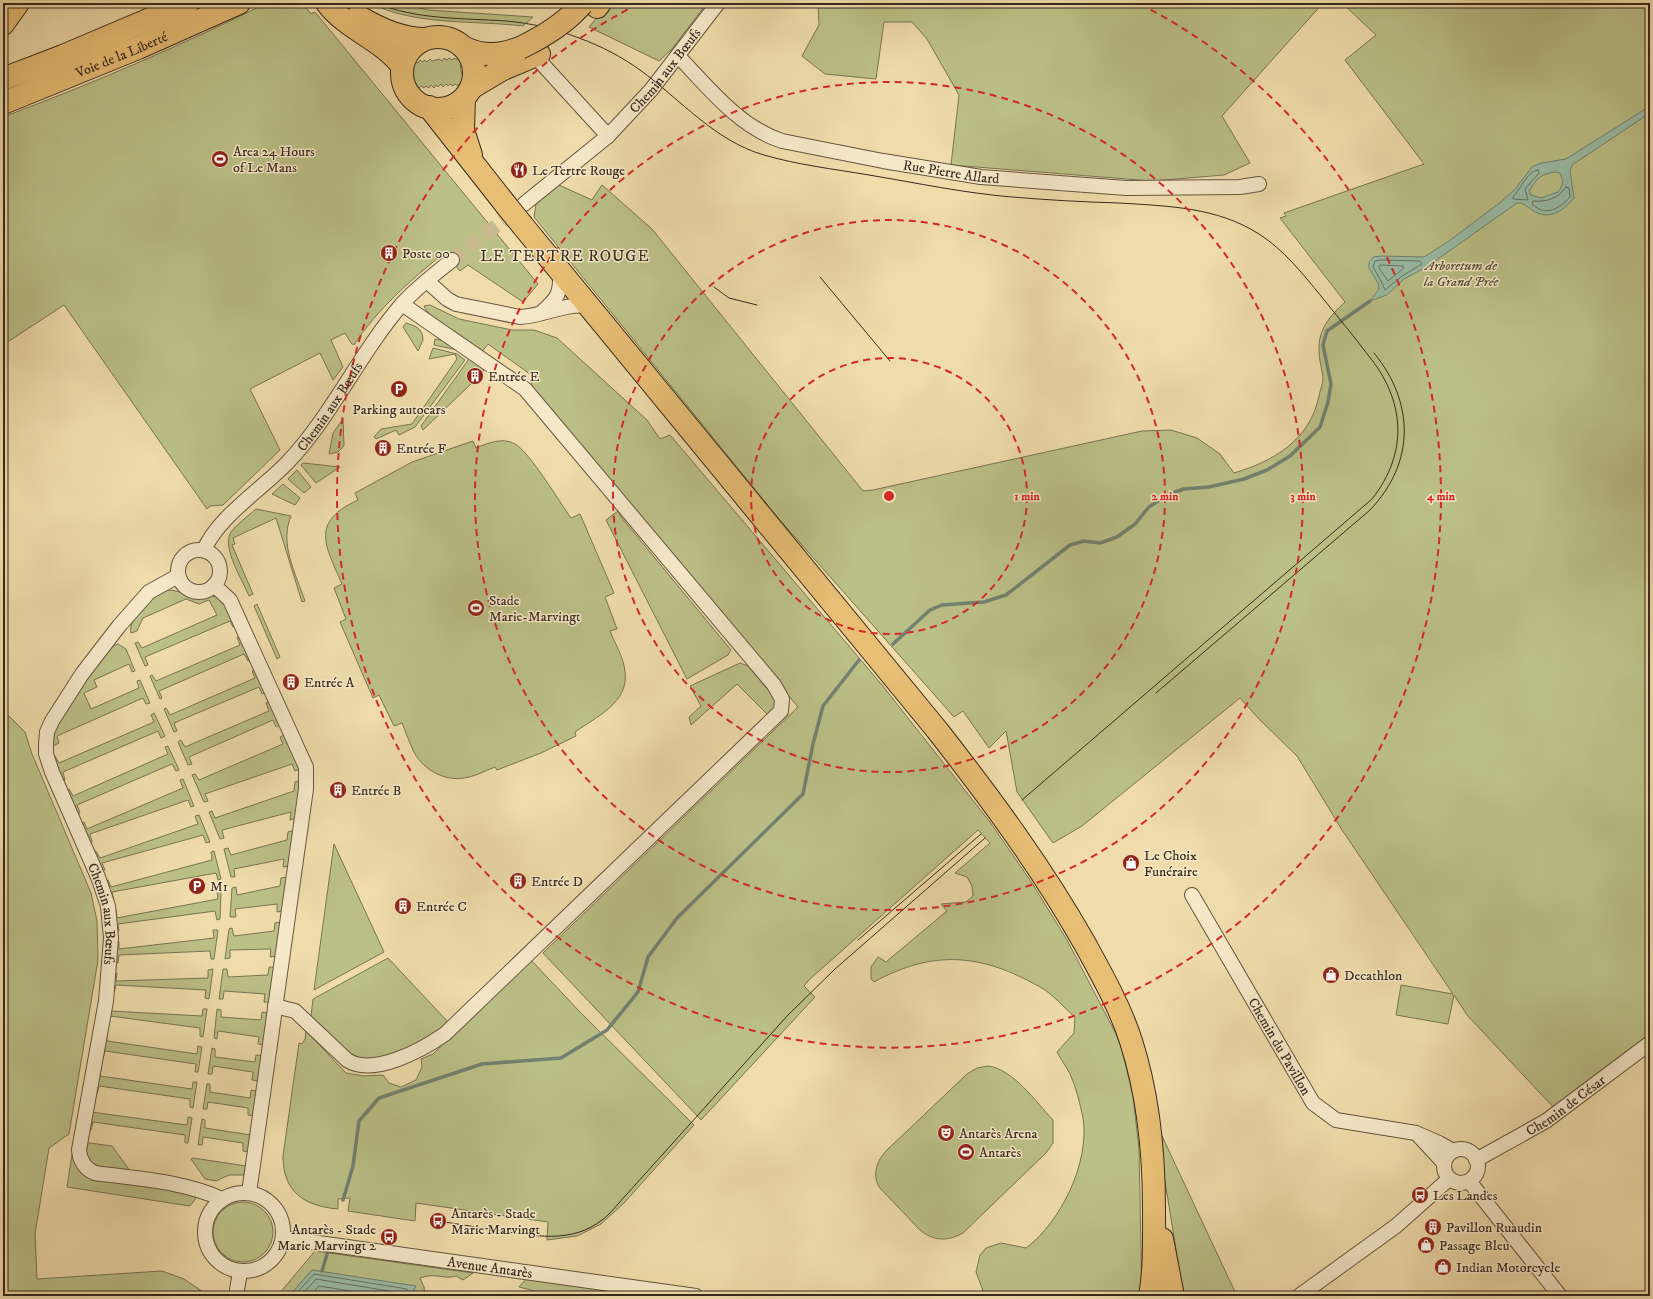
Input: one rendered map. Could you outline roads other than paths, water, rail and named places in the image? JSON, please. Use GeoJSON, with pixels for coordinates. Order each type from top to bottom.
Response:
{"type":"FeatureCollection","features":[{"type":"Feature","properties":{"kind":"main road"},"geometry":{"type":"LineString","coordinates":[[3,24],[18,3]]}},
{"type":"Feature","properties":{"kind":"main road","name":"Voie de la Liberté"},"geometry":{"type":"LineString","coordinates":[[3,79],[63,56],[188,3]]}},
{"type":"Feature","properties":{"kind":"main road","name":"Voie de la Liberté"},"geometry":{"type":"LineString","coordinates":[[3,103],[138,48],[239,3]]}},
{"type":"Feature","properties":{"kind":"main road"},"geometry":{"type":"LineString","coordinates":[[326,3],[334,12],[387,49],[402,66]]}},
{"type":"Feature","properties":{"kind":"main road"},"geometry":{"type":"LineString","coordinates":[[336,3],[367,22],[411,39],[436,37],[447,38],[465,48],[484,54],[531,53]]}},
{"type":"Feature","properties":{"kind":"main road"},"geometry":{"type":"LineString","coordinates":[[428,108],[447,108],[490,76],[531,53],[565,37],[590,4]]}},
{"type":"Feature","properties":{"kind":"main road"},"geometry":{"type":"LineString","coordinates":[[426,39],[410,49],[402,66],[403,82],[407,92],[414,100],[428,108],[474,164],[515,204],[523,226],[937,730],[987,794],[1039,868],[1092,956],[1126,1027],[1136,1058],[1143,1090],[1154,1190],[1173,1296]]}},
{"type":"Feature","properties":{"kind":"main road"},"geometry":{"type":"LineString","coordinates":[[465,48],[474,67],[474,78],[467,93],[463,130],[474,164]]}},
{"type":"Feature","properties":{"kind":"main road"},"geometry":{"type":"LineString","coordinates":[[1150,1296],[1154,1239],[1154,1190]]}},
{"type":"Feature","properties":{"kind":"street","name":"Chemin aux Bœufs"},"geometry":{"type":"LineString","coordinates":[[515,204],[608,136],[650,90],[718,3]]}},
{"type":"Feature","properties":{"kind":"street"},"geometry":{"type":"LineString","coordinates":[[531,53],[608,136]]}},
{"type":"Feature","properties":{"kind":"street","name":"Rue Pierre Allard"},"geometry":{"type":"LineString","coordinates":[[678,56],[724,103],[752,128],[767,136],[782,141],[883,161],[981,177],[1126,188],[1240,187],[1259,184]]}},
{"type":"Feature","properties":{"kind":"street","name":"Chemin aux Bœufs"},"geometry":{"type":"LineString","coordinates":[[204,550],[222,524],[287,464],[323,420],[345,384],[402,304],[452,260]]}},
{"type":"Feature","properties":{"kind":"street"},"geometry":{"type":"LineString","coordinates":[[541,313],[554,302],[560,292],[560,271]]}},
{"type":"Feature","properties":{"kind":"street"},"geometry":{"type":"LineString","coordinates":[[427,281],[456,304],[520,317],[530,316],[564,307],[589,306]]}},
{"type":"Feature","properties":{"kind":"street"},"geometry":{"type":"LineString","coordinates":[[275,1006],[295,1011],[347,1060],[354,1064],[362,1066],[386,1062],[409,1055],[428,1046],[445,1034],[781,711],[782,699],[774,685],[525,389],[402,304]]}},
{"type":"Feature","properties":{"kind":"street"},"geometry":{"type":"LineString","coordinates":[[195,550],[204,550],[210,554],[219,565],[220,572],[214,585],[207,590],[198,592],[190,590],[183,585],[178,576],[178,568],[181,560],[187,554],[195,550]]}},
{"type":"Feature","properties":{"kind":"street","name":"Chemin aux Bœufs"},"geometry":{"type":"LineString","coordinates":[[178,576],[150,592],[120,626],[82,674],[52,721],[47,732],[46,754],[52,772],[98,877],[108,906],[111,938],[106,1001],[79,1150],[81,1161],[88,1170],[95,1173],[176,1184],[206,1192],[222,1199]]}},
{"type":"Feature","properties":{"kind":"street"},"geometry":{"type":"LineString","coordinates":[[214,585],[230,600],[306,767],[306,789],[249,1193]]}},
{"type":"Feature","properties":{"kind":"street","name":"Chemin du Pavillon"},"geometry":{"type":"LineString","coordinates":[[1192,895],[1313,1103],[1336,1120],[1416,1133],[1454,1151]]}},
{"type":"Feature","properties":{"kind":"street","name":"Chemin de César"},"geometry":{"type":"LineString","coordinates":[[1476,1160],[1546,1121],[1650,1043]]}},
{"type":"Feature","properties":{"kind":"street"},"geometry":{"type":"LineString","coordinates":[[1416,1133],[1444,1163]]}},
{"type":"Feature","properties":{"kind":"street"},"geometry":{"type":"LineString","coordinates":[[1454,1151],[1468,1151],[1476,1160],[1477,1171],[1469,1181],[1458,1183],[1449,1179],[1445,1173],[1444,1163],[1446,1158],[1454,1151]]}},
{"type":"Feature","properties":{"kind":"street"},"geometry":{"type":"LineString","coordinates":[[1299,1296],[1396,1226],[1449,1179]]}},
{"type":"Feature","properties":{"kind":"street"},"geometry":{"type":"LineString","coordinates":[[1469,1181],[1560,1296]]}},
{"type":"Feature","properties":{"kind":"street"},"geometry":{"type":"LineString","coordinates":[[239,1193],[249,1193],[261,1196],[275,1209],[283,1226],[283,1238],[276,1254],[263,1267],[252,1271],[240,1272],[228,1269],[218,1263],[210,1253],[205,1242],[204,1230],[206,1218],[213,1207],[222,1199],[239,1193]]}},
{"type":"Feature","properties":{"kind":"street","name":"Avenue Antarès"},"geometry":{"type":"LineString","coordinates":[[283,1238],[676,1295],[696,1296]]}},
{"type":"Feature","properties":{"kind":"street"},"geometry":{"type":"LineString","coordinates":[[236,1296],[240,1272]]}},
{"type":"Feature","properties":{"kind":"water"},"geometry":{"type":"Polygon","coordinates":[[[1650,106],[1650,113],[1572,165],[1570,171],[1574,198],[1562,210],[1547,215],[1535,212],[1521,203],[1517,203],[1428,266],[1404,279],[1387,295],[1370,301],[1379,289],[1378,283],[1369,268],[1369,262],[1373,257],[1424,257],[1449,241],[1502,201],[1515,189],[1532,167],[1541,163],[1566,159],[1650,106]],[[1550,173],[1539,178],[1529,191],[1531,195],[1541,198],[1558,192],[1562,183],[1560,173],[1550,173]]]}},
{"type":"Feature","properties":{"kind":"water"},"geometry":{"type":"Polygon","coordinates":[[[312,1270],[416,1286],[411,1296],[289,1296],[312,1270]]]}},
{"type":"Feature","properties":{"kind":"waterway"},"geometry":{"type":"LineString","coordinates":[[893,644],[930,610],[942,605],[984,602],[1006,595],[1070,545],[1084,541],[1100,543],[1117,537],[1135,524],[1149,507],[1169,494],[1184,489],[1209,487],[1244,479],[1267,470],[1290,456],[1320,427],[1328,402],[1331,384],[1323,345],[1327,331],[1370,301]]}},
{"type":"Feature","properties":{"kind":"waterway"},"geometry":{"type":"LineString","coordinates":[[343,1200],[353,1166],[359,1121],[379,1098],[482,1064],[561,1058],[607,1030],[638,992],[648,957],[677,918],[803,794],[813,744],[823,706],[859,660]]}},
{"type":"Feature","properties":{"kind":"waterway"},"geometry":{"type":"LineString","coordinates":[[322,1271],[328,1251]]}},
{"type":"Feature","properties":{"kind":"tunnel"},"geometry":{"type":"LineString","coordinates":[[452,260],[518,209]]}},
{"type":"Feature","properties":{"kind":"tram line"},"geometry":{"type":"LineString","coordinates":[[376,3],[407,13],[440,17],[506,21],[534,25],[587,41],[611,52],[633,65],[714,130],[730,140],[746,149],[790,162],[976,193],[1039,199],[1155,205],[1209,213],[1226,218],[1259,234],[1277,247],[1307,279],[1351,333],[1380,372],[1389,390],[1395,408],[1398,426],[1397,445],[1392,463],[1384,481],[1372,499],[1022,800]]}},
{"type":"Feature","properties":{"kind":"tram line"},"geometry":{"type":"LineString","coordinates":[[820,277],[890,361]]}},
{"type":"Feature","properties":{"kind":"tram line"},"geometry":{"type":"LineString","coordinates":[[714,287],[729,298],[757,305]]}},
{"type":"Feature","properties":{"kind":"tram line"},"geometry":{"type":"LineString","coordinates":[[1156,693],[1370,510],[1385,492],[1395,473],[1402,453],[1404,433],[1403,412],[1397,392],[1387,372],[1374,353]]}},
{"type":"Feature","properties":{"kind":"tram line"},"geometry":{"type":"LineString","coordinates":[[858,940],[981,834]]}},
{"type":"Feature","properties":{"kind":"tram line"},"geometry":{"type":"LineString","coordinates":[[438,1221],[544,1236],[572,1234],[597,1224],[609,1214],[788,1015],[835,969],[985,838]]}},
{"type":"Feature","properties":{"kind":"place","name":"Area 24 Hours of Le Mans"},"geometry":{"type":"Point","coordinates":[220,159]}},
{"type":"Feature","properties":{"kind":"place","name":"Le Tertre Rouge"},"geometry":{"type":"Point","coordinates":[519,170]}},
{"type":"Feature","properties":{"kind":"place","name":"Poste 00"},"geometry":{"type":"Point","coordinates":[389,253]}},
{"type":"Feature","properties":{"kind":"place","name":"Entrée E"},"geometry":{"type":"Point","coordinates":[475,376]}},
{"type":"Feature","properties":{"kind":"place","name":"Parking autocars"},"geometry":{"type":"Point","coordinates":[399,389]}},
{"type":"Feature","properties":{"kind":"place","name":"Entrée F"},"geometry":{"type":"Point","coordinates":[383,448]}},
{"type":"Feature","properties":{"kind":"place","name":"Stade Marie-Marvingt"},"geometry":{"type":"Point","coordinates":[476,608]}},
{"type":"Feature","properties":{"kind":"place","name":"Entrée A"},"geometry":{"type":"Point","coordinates":[291,682]}},
{"type":"Feature","properties":{"kind":"place","name":"Entrée B"},"geometry":{"type":"Point","coordinates":[338,790]}},
{"type":"Feature","properties":{"kind":"place","name":"Le Choix Funéraire"},"geometry":{"type":"Point","coordinates":[1131,863]}},
{"type":"Feature","properties":{"kind":"place","name":"Entrée D"},"geometry":{"type":"Point","coordinates":[518,881]}},
{"type":"Feature","properties":{"kind":"place","name":"M1"},"geometry":{"type":"Point","coordinates":[197,886]}},
{"type":"Feature","properties":{"kind":"place","name":"Entrée C"},"geometry":{"type":"Point","coordinates":[403,906]}},
{"type":"Feature","properties":{"kind":"place","name":"Decathlon"},"geometry":{"type":"Point","coordinates":[1331,975]}},
{"type":"Feature","properties":{"kind":"place","name":"Antarès Arena"},"geometry":{"type":"Point","coordinates":[946,1133]}},
{"type":"Feature","properties":{"kind":"place","name":"Antarès"},"geometry":{"type":"Point","coordinates":[966,1152]}},
{"type":"Feature","properties":{"kind":"place","name":"Les Landes"},"geometry":{"type":"Point","coordinates":[1420,1195]}},
{"type":"Feature","properties":{"kind":"place","name":"Antarès - Stade Marie Marvingt"},"geometry":{"type":"Point","coordinates":[438,1221]}},
{"type":"Feature","properties":{"kind":"place","name":"Pavillon Ruaudin"},"geometry":{"type":"Point","coordinates":[1433,1227]}},
{"type":"Feature","properties":{"kind":"place","name":"Antarès - Stade Marie Marvingt 2"},"geometry":{"type":"Point","coordinates":[389,1237]}},
{"type":"Feature","properties":{"kind":"place","name":"Passage Bleu"},"geometry":{"type":"Point","coordinates":[1426,1245]}},
{"type":"Feature","properties":{"kind":"place","name":"Indian Motorcycle"},"geometry":{"type":"Point","coordinates":[1443,1267]}},
{"type":"Feature","properties":{"kind":"district","name":"LE TERTRE ROUGE"},"geometry":{"type":"Point","coordinates":[565,255]}},
{"type":"Feature","properties":{"kind":"park label","name":"Arboretum de la Grand Prée"},"geometry":{"type":"Point","coordinates":[1461,274]}}]}
